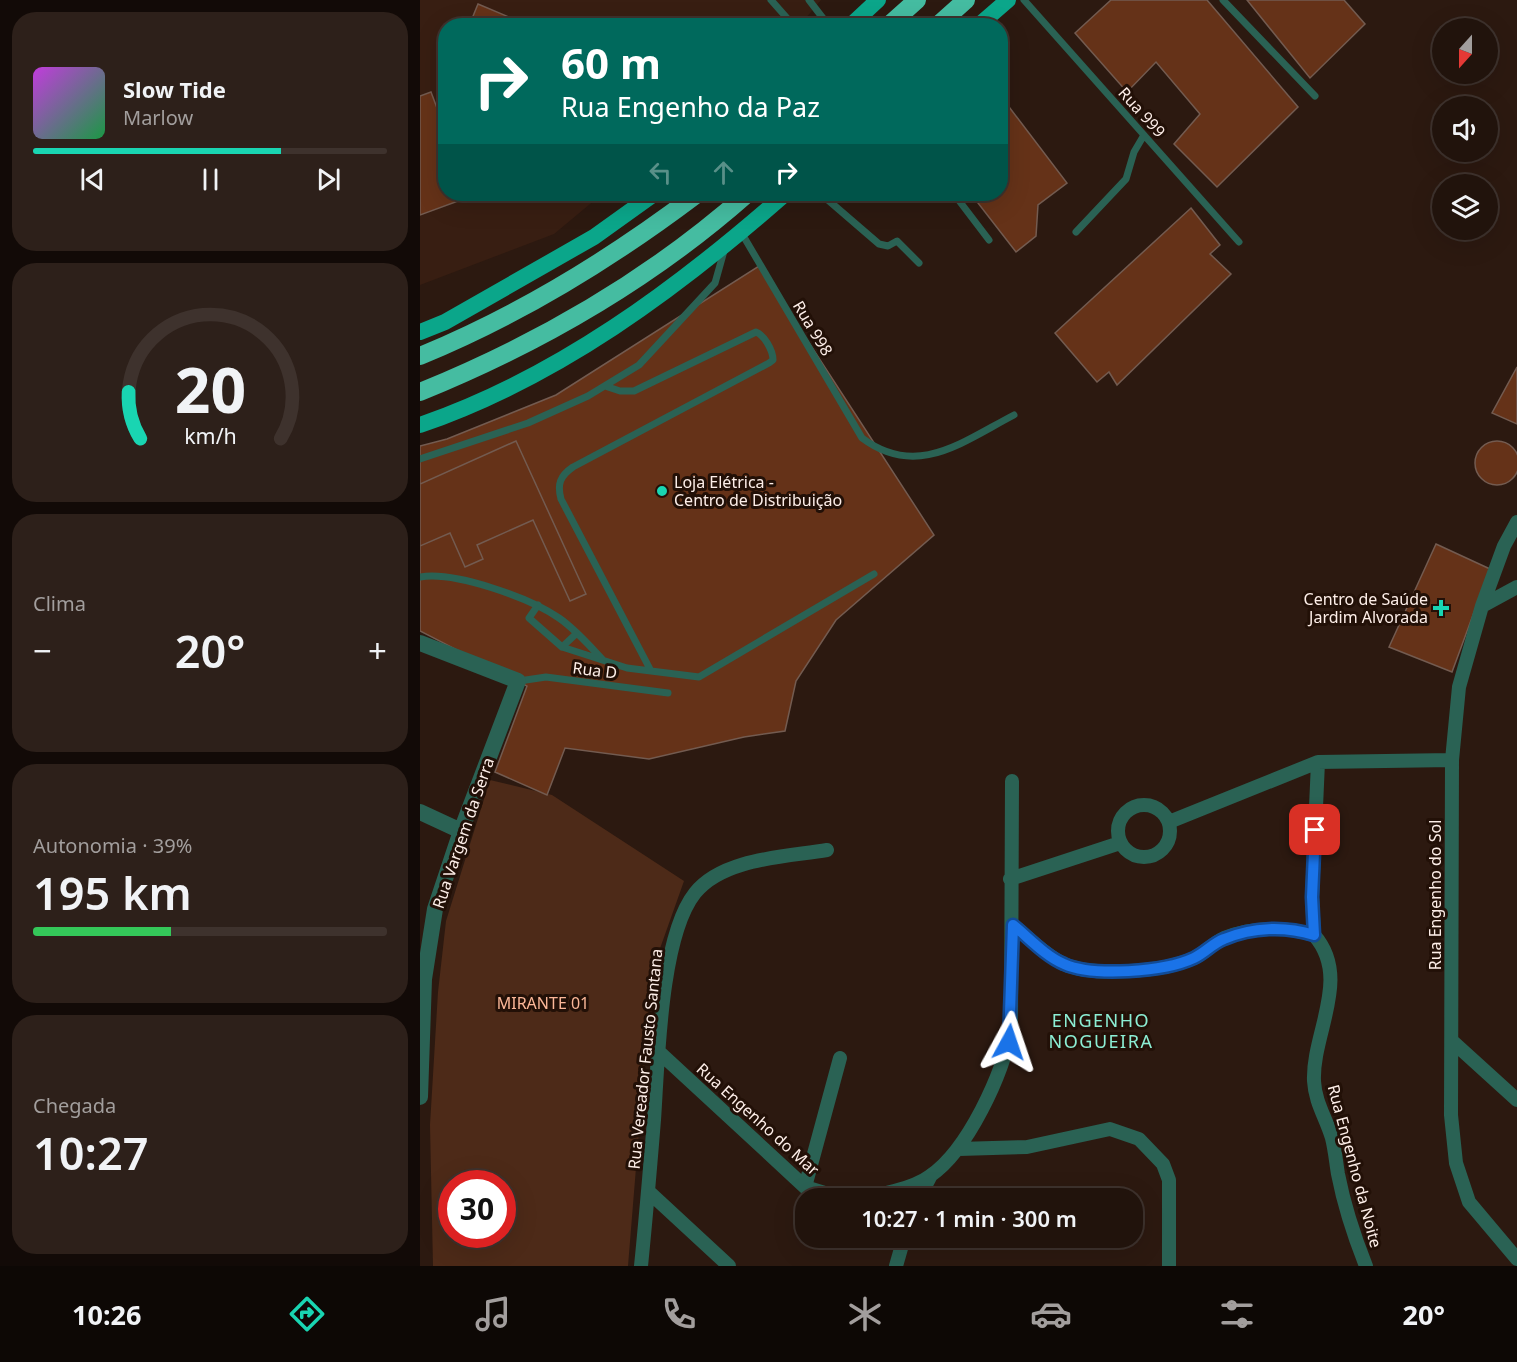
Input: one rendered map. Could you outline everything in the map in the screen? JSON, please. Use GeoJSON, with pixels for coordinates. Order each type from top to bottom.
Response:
{"type":"FeatureCollection","features":[{"type":"Feature","properties":{"kind":"highway"},"geometry":{"type":"LineString","coordinates":[[897,18],[917,0]]}},
{"type":"Feature","properties":{"kind":"highway"},"geometry":{"type":"LineString","coordinates":[[946,18],[963,3]]}},
{"type":"Feature","properties":{"kind":"highway"},"geometry":{"type":"LineString","coordinates":[[952,18],[963,3]]}},
{"type":"Feature","properties":{"kind":"highway"},"geometry":{"type":"LineString","coordinates":[[420,356],[464,338],[587,272],[688,201]]}},
{"type":"Feature","properties":{"kind":"highway"},"geometry":{"type":"LineString","coordinates":[[420,392],[481,367],[606,298],[721,217],[739,201]]}},
{"type":"Feature","properties":{"kind":"main road"},"geometry":{"type":"LineString","coordinates":[[859,18],[878,0]]}},
{"type":"Feature","properties":{"kind":"main road"},"geometry":{"type":"LineString","coordinates":[[987,18],[1008,0]]}},
{"type":"Feature","properties":{"kind":"main road"},"geometry":{"type":"LineString","coordinates":[[420,332],[445,321],[594,237],[644,201]]}},
{"type":"Feature","properties":{"kind":"main road"},"geometry":{"type":"LineString","coordinates":[[420,425],[461,411],[587,346],[726,246],[777,201]]}},
{"type":"Feature","properties":{"kind":"street","name":"Rua Engenho do Sol"},"geometry":{"type":"LineString","coordinates":[[1517,522],[1504,546],[1482,606],[1459,687],[1452,760],[1452,1143],[1468,1202],[1517,1259]]}},
{"type":"Feature","properties":{"kind":"street"},"geometry":{"type":"LineString","coordinates":[[1482,606],[1517,587]]}},
{"type":"Feature","properties":{"kind":"street"},"geometry":{"type":"LineString","coordinates":[[420,643],[518,681]]}},
{"type":"Feature","properties":{"kind":"street","name":"Rua Vargem da Serra"},"geometry":{"type":"LineString","coordinates":[[420,1097],[424,979],[435,909],[461,831],[518,681]]}},
{"type":"Feature","properties":{"kind":"street"},"geometry":{"type":"LineString","coordinates":[[1169,822],[1318,762],[1452,760]]}},
{"type":"Feature","properties":{"kind":"street"},"geometry":{"type":"LineString","coordinates":[[1013,925],[1061,963],[1080,970],[1101,972],[1153,968],[1192,959],[1223,939],[1251,931],[1297,930],[1314,935],[1312,897],[1318,762]]}},
{"type":"Feature","properties":{"kind":"street"},"geometry":{"type":"LineString","coordinates":[[924,1188],[930,1177],[958,1149],[1006,1055],[1011,1029],[1012,781]]}},
{"type":"Feature","properties":{"kind":"street"},"geometry":{"type":"LineString","coordinates":[[1137,806],[1157,808],[1169,822],[1170,839],[1166,847],[1151,857],[1133,856],[1120,843],[1118,825],[1122,817],[1137,806]]}},
{"type":"Feature","properties":{"kind":"street"},"geometry":{"type":"LineString","coordinates":[[420,812],[461,831]]}},
{"type":"Feature","properties":{"kind":"street"},"geometry":{"type":"LineString","coordinates":[[1010,879],[1120,843]]}},
{"type":"Feature","properties":{"kind":"street","name":"Rua Vereador Fausto Santana"},"geometry":{"type":"LineString","coordinates":[[641,1266],[659,1052],[668,969],[678,923],[695,892],[722,872],[780,858],[827,850]]}},
{"type":"Feature","properties":{"kind":"street","name":"Rua Engenho da Noite"},"geometry":{"type":"LineString","coordinates":[[1314,935],[1323,946],[1328,958],[1330,988],[1314,1080],[1319,1109],[1335,1151],[1354,1238],[1366,1266]]}},
{"type":"Feature","properties":{"kind":"street"},"geometry":{"type":"LineString","coordinates":[[1452,1041],[1517,1100]]}},
{"type":"Feature","properties":{"kind":"street","name":"Rua Engenho do Mar"},"geometry":{"type":"LineString","coordinates":[[659,1052],[808,1188]]}},
{"type":"Feature","properties":{"kind":"street"},"geometry":{"type":"LineString","coordinates":[[805,1187],[840,1058]]}},
{"type":"Feature","properties":{"kind":"street"},"geometry":{"type":"LineString","coordinates":[[958,1149],[1028,1147],[1110,1129],[1139,1139],[1162,1164],[1169,1180],[1169,1266]]}},
{"type":"Feature","properties":{"kind":"street"},"geometry":{"type":"LineString","coordinates":[[901,1188],[930,1177]]}},
{"type":"Feature","properties":{"kind":"street"},"geometry":{"type":"LineString","coordinates":[[649,1192],[729,1266]]}},
{"type":"Feature","properties":{"kind":"street"},"geometry":{"type":"LineString","coordinates":[[896,1266],[901,1248]]}},
{"type":"Feature","properties":{"kind":"lane"},"geometry":{"type":"LineString","coordinates":[[771,0],[787,18]]}},
{"type":"Feature","properties":{"kind":"lane"},"geometry":{"type":"LineString","coordinates":[[809,0],[823,18]]}},
{"type":"Feature","properties":{"kind":"lane","name":"Rua 999"},"geometry":{"type":"LineString","coordinates":[[1024,0],[1239,242]]}},
{"type":"Feature","properties":{"kind":"lane"},"geometry":{"type":"LineString","coordinates":[[1222,0],[1315,96]]}},
{"type":"Feature","properties":{"kind":"lane"},"geometry":{"type":"LineString","coordinates":[[1076,232],[1126,179],[1134,152],[1144,135]]}},
{"type":"Feature","properties":{"kind":"lane"},"geometry":{"type":"LineString","coordinates":[[829,201],[879,244],[888,246],[897,241],[919,263]]}},
{"type":"Feature","properties":{"kind":"lane"},"geometry":{"type":"LineString","coordinates":[[959,201],[989,240]]}},
{"type":"Feature","properties":{"kind":"lane","name":"Rua 998"},"geometry":{"type":"LineString","coordinates":[[741,232],[862,438],[879,450],[898,457],[937,455],[1014,416]]}},
{"type":"Feature","properties":{"kind":"lane"},"geometry":{"type":"LineString","coordinates":[[420,459],[528,423],[588,396],[639,365],[715,283],[726,246]]}},
{"type":"Feature","properties":{"kind":"lane"},"geometry":{"type":"LineString","coordinates":[[420,322],[429,325],[445,321]]}},
{"type":"Feature","properties":{"kind":"lane"},"geometry":{"type":"LineString","coordinates":[[605,386],[620,391],[634,391],[756,332],[762,335],[773,354],[773,360],[769,363],[573,466],[561,477],[558,488],[561,499],[651,672]]}},
{"type":"Feature","properties":{"kind":"lane"},"geometry":{"type":"LineString","coordinates":[[538,605],[529,618],[562,647],[604,661],[651,672],[699,677],[874,574]]}},
{"type":"Feature","properties":{"kind":"lane"},"geometry":{"type":"LineString","coordinates":[[420,577],[446,575],[538,605],[577,633],[604,661]]}},
{"type":"Feature","properties":{"kind":"lane"},"geometry":{"type":"LineString","coordinates":[[562,647],[577,633]]}},
{"type":"Feature","properties":{"kind":"lane","name":"Rua D"},"geometry":{"type":"LineString","coordinates":[[518,681],[546,677],[668,693]]}},
{"type":"Feature","properties":{"kind":"shaded area"},"geometry":{"type":"Polygon","coordinates":[[[420,0],[821,0],[806,18],[438,18],[438,201],[594,201],[554,234],[420,285],[420,0]]]}},
{"type":"Feature","properties":{"kind":"green space","name":"MIRANTE 01"},"geometry":{"type":"Polygon","coordinates":[[[490,780],[552,795],[684,881],[652,971],[628,1266],[433,1266],[430,1125],[438,992],[446,921],[490,780]]]}},
{"type":"Feature","properties":{"kind":"building"},"geometry":{"type":"Polygon","coordinates":[[[1111,0],[1207,0],[1298,107],[1217,187],[1174,144],[1200,114],[1156,62],[1127,92],[1075,33],[1111,0]]]}},
{"type":"Feature","properties":{"kind":"building"},"geometry":{"type":"Polygon","coordinates":[[[1247,0],[1344,0],[1365,24],[1310,78],[1247,0]]]}},
{"type":"Feature","properties":{"kind":"building"},"geometry":{"type":"Polygon","coordinates":[[[478,4],[511,18],[472,18],[478,4]]]}},
{"type":"Feature","properties":{"kind":"building"},"geometry":{"type":"Polygon","coordinates":[[[431,92],[438,111],[438,201],[458,201],[420,215],[420,96],[431,92]]]}},
{"type":"Feature","properties":{"kind":"building"},"geometry":{"type":"Polygon","coordinates":[[[1008,106],[1067,183],[1038,205],[1036,236],[1016,252],[976,201],[1008,201],[1008,106]]]}},
{"type":"Feature","properties":{"kind":"building"},"geometry":{"type":"Polygon","coordinates":[[[1191,208],[1220,245],[1210,254],[1231,274],[1117,385],[1109,372],[1097,382],[1055,333],[1191,208]]]}},
{"type":"Feature","properties":{"kind":"building","name":"Loja Elétrica - Centro de Distribuição"},"geometry":{"type":"Polygon","coordinates":[[[759,266],[934,535],[836,620],[796,681],[785,731],[744,737],[649,759],[565,748],[547,795],[495,772],[527,686],[420,631],[420,446],[447,439],[556,395],[759,266]]]}},
{"type":"Feature","properties":{"kind":"building"},"geometry":{"type":"Polygon","coordinates":[[[1517,367],[1517,424],[1492,413],[1517,367]]]}},
{"type":"Feature","properties":{"kind":"building"},"geometry":{"type":"Polygon","coordinates":[[[516,441],[586,594],[570,601],[533,520],[477,545],[483,559],[465,567],[450,533],[420,546],[420,484],[516,441]]]}},
{"type":"Feature","properties":{"kind":"building"},"geometry":{"type":"Polygon","coordinates":[[[1497,441],[1513,447],[1517,455],[1518,467],[1513,479],[1497,485],[1481,479],[1475,463],[1481,447],[1497,441]]]}},
{"type":"Feature","properties":{"kind":"building","name":"Centro de Saúde Jardim Alvorada"},"geometry":{"type":"Polygon","coordinates":[[[1436,544],[1490,569],[1452,672],[1389,647],[1436,544]]]}},
{"type":"Feature","properties":{"kind":"place","name":"Loja Elétrica - Centro de Distribuição"},"geometry":{"type":"Point","coordinates":[662,491]}},
{"type":"Feature","properties":{"kind":"place","name":"Centro de Saúde Jardim Alvorada"},"geometry":{"type":"Point","coordinates":[1441,608]}},
{"type":"Feature","properties":{"kind":"district","name":"ENGENHO NOGUEIRA"},"geometry":{"type":"Point","coordinates":[1101,1031]}},
{"type":"Feature","properties":{"kind":"route"},"geometry":{"type":"LineString","coordinates":[[1009,1042],[1013,925],[1061,963],[1080,970],[1101,972],[1153,968],[1192,959],[1223,939],[1251,931],[1297,930],[1314,935],[1312,897],[1315,830]]}}]}
